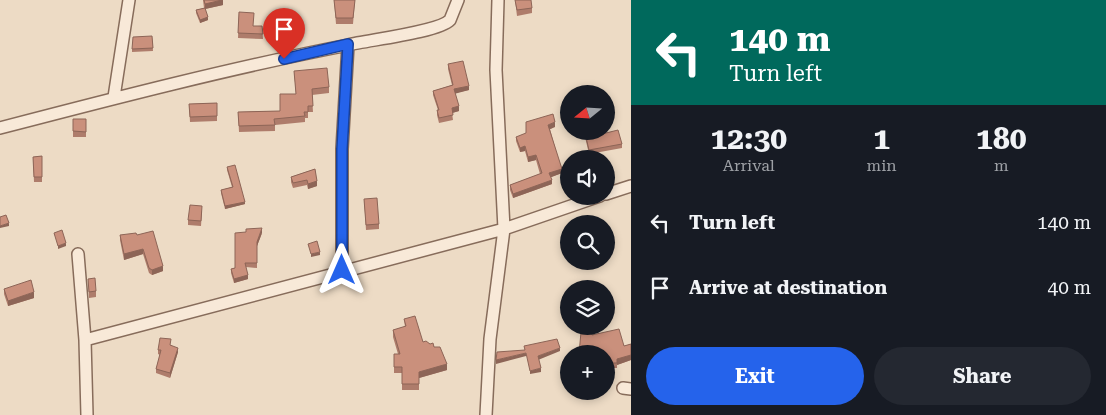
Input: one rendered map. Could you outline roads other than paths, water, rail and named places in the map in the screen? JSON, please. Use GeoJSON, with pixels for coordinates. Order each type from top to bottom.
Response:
{"type":"FeatureCollection","features":[{"type":"Feature","properties":{"kind":"street"},"geometry":{"type":"LineString","coordinates":[[114,97],[129,0]]}},
{"type":"Feature","properties":{"kind":"street"},"geometry":{"type":"LineString","coordinates":[[0,128],[114,97],[348,44],[434,28],[447,24],[453,15],[458,0]]}},
{"type":"Feature","properties":{"kind":"street"},"geometry":{"type":"LineString","coordinates":[[486,415],[490,339],[504,229],[496,70],[498,0]]}},
{"type":"Feature","properties":{"kind":"street"},"geometry":{"type":"LineString","coordinates":[[342,270],[342,149],[348,44]]}},
{"type":"Feature","properties":{"kind":"street"},"geometry":{"type":"LineString","coordinates":[[615,191],[631,186]]}},
{"type":"Feature","properties":{"kind":"street"},"geometry":{"type":"LineString","coordinates":[[85,340],[190,314],[342,270],[504,229],[574,205]]}},
{"type":"Feature","properties":{"kind":"street"},"geometry":{"type":"LineString","coordinates":[[78,254],[85,340],[87,415]]}}]}
